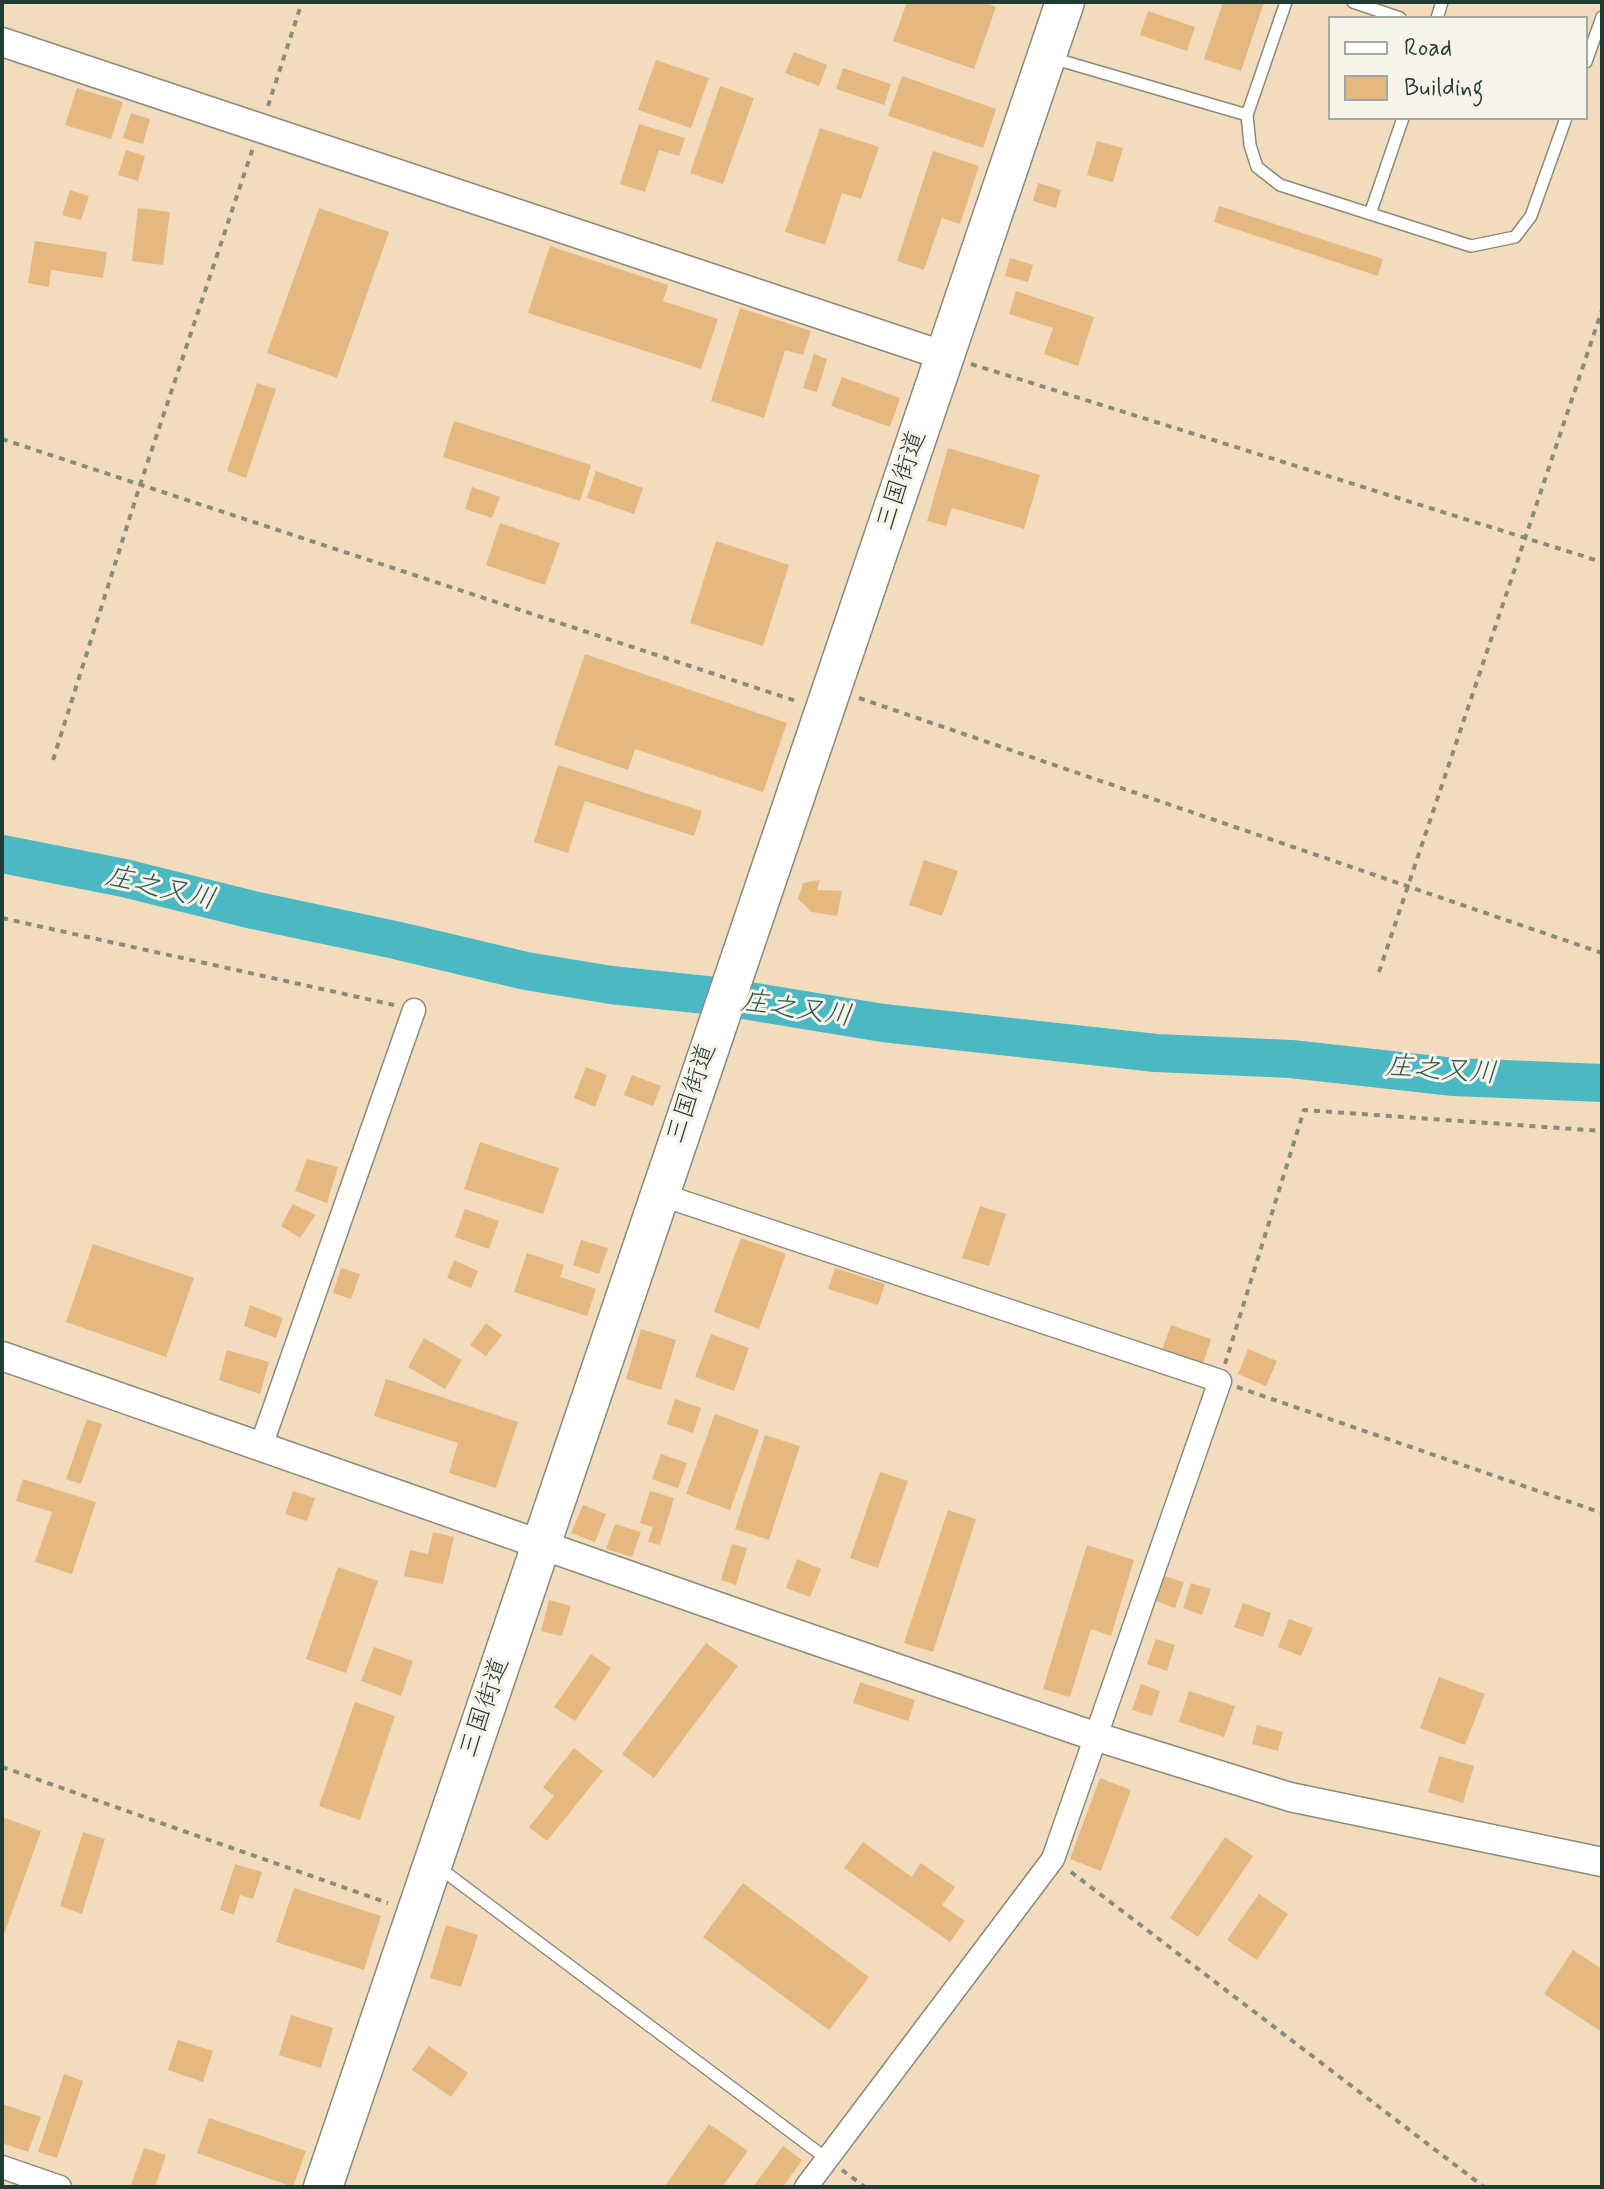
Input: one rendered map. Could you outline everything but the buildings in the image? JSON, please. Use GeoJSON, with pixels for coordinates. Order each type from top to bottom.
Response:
{"type":"FeatureCollection","features":[{"type":"Feature","properties":{"kind":"highway","name":"三国街道"},"geometry":{"type":"LineString","coordinates":[[323,2187],[1065,2]]}},
{"type":"Feature","properties":{"kind":"street"},"geometry":{"type":"LineString","coordinates":[[2,42],[945,356]]}},
{"type":"Feature","properties":{"kind":"street"},"geometry":{"type":"LineString","coordinates":[[261,1446],[414,1010]]}},
{"type":"Feature","properties":{"kind":"street"},"geometry":{"type":"LineString","coordinates":[[659,1194],[1220,1381],[1053,1859],[806,2187]]}},
{"type":"Feature","properties":{"kind":"street"},"geometry":{"type":"LineString","coordinates":[[2,1356],[1097,1737],[1290,1797],[1602,1862]]}},
{"type":"Feature","properties":{"kind":"street"},"geometry":{"type":"LineString","coordinates":[[2,2167],[60,2187]]}},
{"type":"Feature","properties":{"kind":"lane"},"geometry":{"type":"LineString","coordinates":[[1286,2],[1247,115],[1250,145],[1257,167],[1280,185],[1471,246],[1515,237],[1531,216],[1565,120]]}},
{"type":"Feature","properties":{"kind":"lane"},"geometry":{"type":"LineString","coordinates":[[1353,2],[1394,16]]}},
{"type":"Feature","properties":{"kind":"lane"},"geometry":{"type":"LineString","coordinates":[[1588,56],[1602,17]]}},
{"type":"Feature","properties":{"kind":"lane"},"geometry":{"type":"LineString","coordinates":[[1046,56],[1247,115]]}},
{"type":"Feature","properties":{"kind":"lane"},"geometry":{"type":"LineString","coordinates":[[1370,214],[1402,120]]}},
{"type":"Feature","properties":{"kind":"lane"},"geometry":{"type":"LineString","coordinates":[[433,1864],[827,2159]]}},
{"type":"Feature","properties":{"kind":"path"},"geometry":{"type":"LineString","coordinates":[[53,760],[140,485],[302,2]]}},
{"type":"Feature","properties":{"kind":"path"},"geometry":{"type":"LineString","coordinates":[[1379,972],[1602,310]]}},
{"type":"Feature","properties":{"kind":"path"},"geometry":{"type":"LineString","coordinates":[[945,356],[1602,562]]}},
{"type":"Feature","properties":{"kind":"path"},"geometry":{"type":"LineString","coordinates":[[2,439],[1408,886],[1602,953]]}},
{"type":"Feature","properties":{"kind":"path"},"geometry":{"type":"LineString","coordinates":[[2,918],[414,1010]]}},
{"type":"Feature","properties":{"kind":"path"},"geometry":{"type":"LineString","coordinates":[[1602,1131],[1304,1110],[1220,1381],[1602,1513]]}},
{"type":"Feature","properties":{"kind":"path"},"geometry":{"type":"LineString","coordinates":[[2,1767],[416,1912]]}},
{"type":"Feature","properties":{"kind":"path"},"geometry":{"type":"LineString","coordinates":[[1053,1859],[1484,2187]]}},
{"type":"Feature","properties":{"kind":"waterway","name":"庄之又川"},"geometry":{"type":"LineString","coordinates":[[2,854],[124,878],[526,971],[611,985],[725,997],[883,1023],[1156,1053],[1291,1059],[1454,1077],[1602,1083]]}}]}
